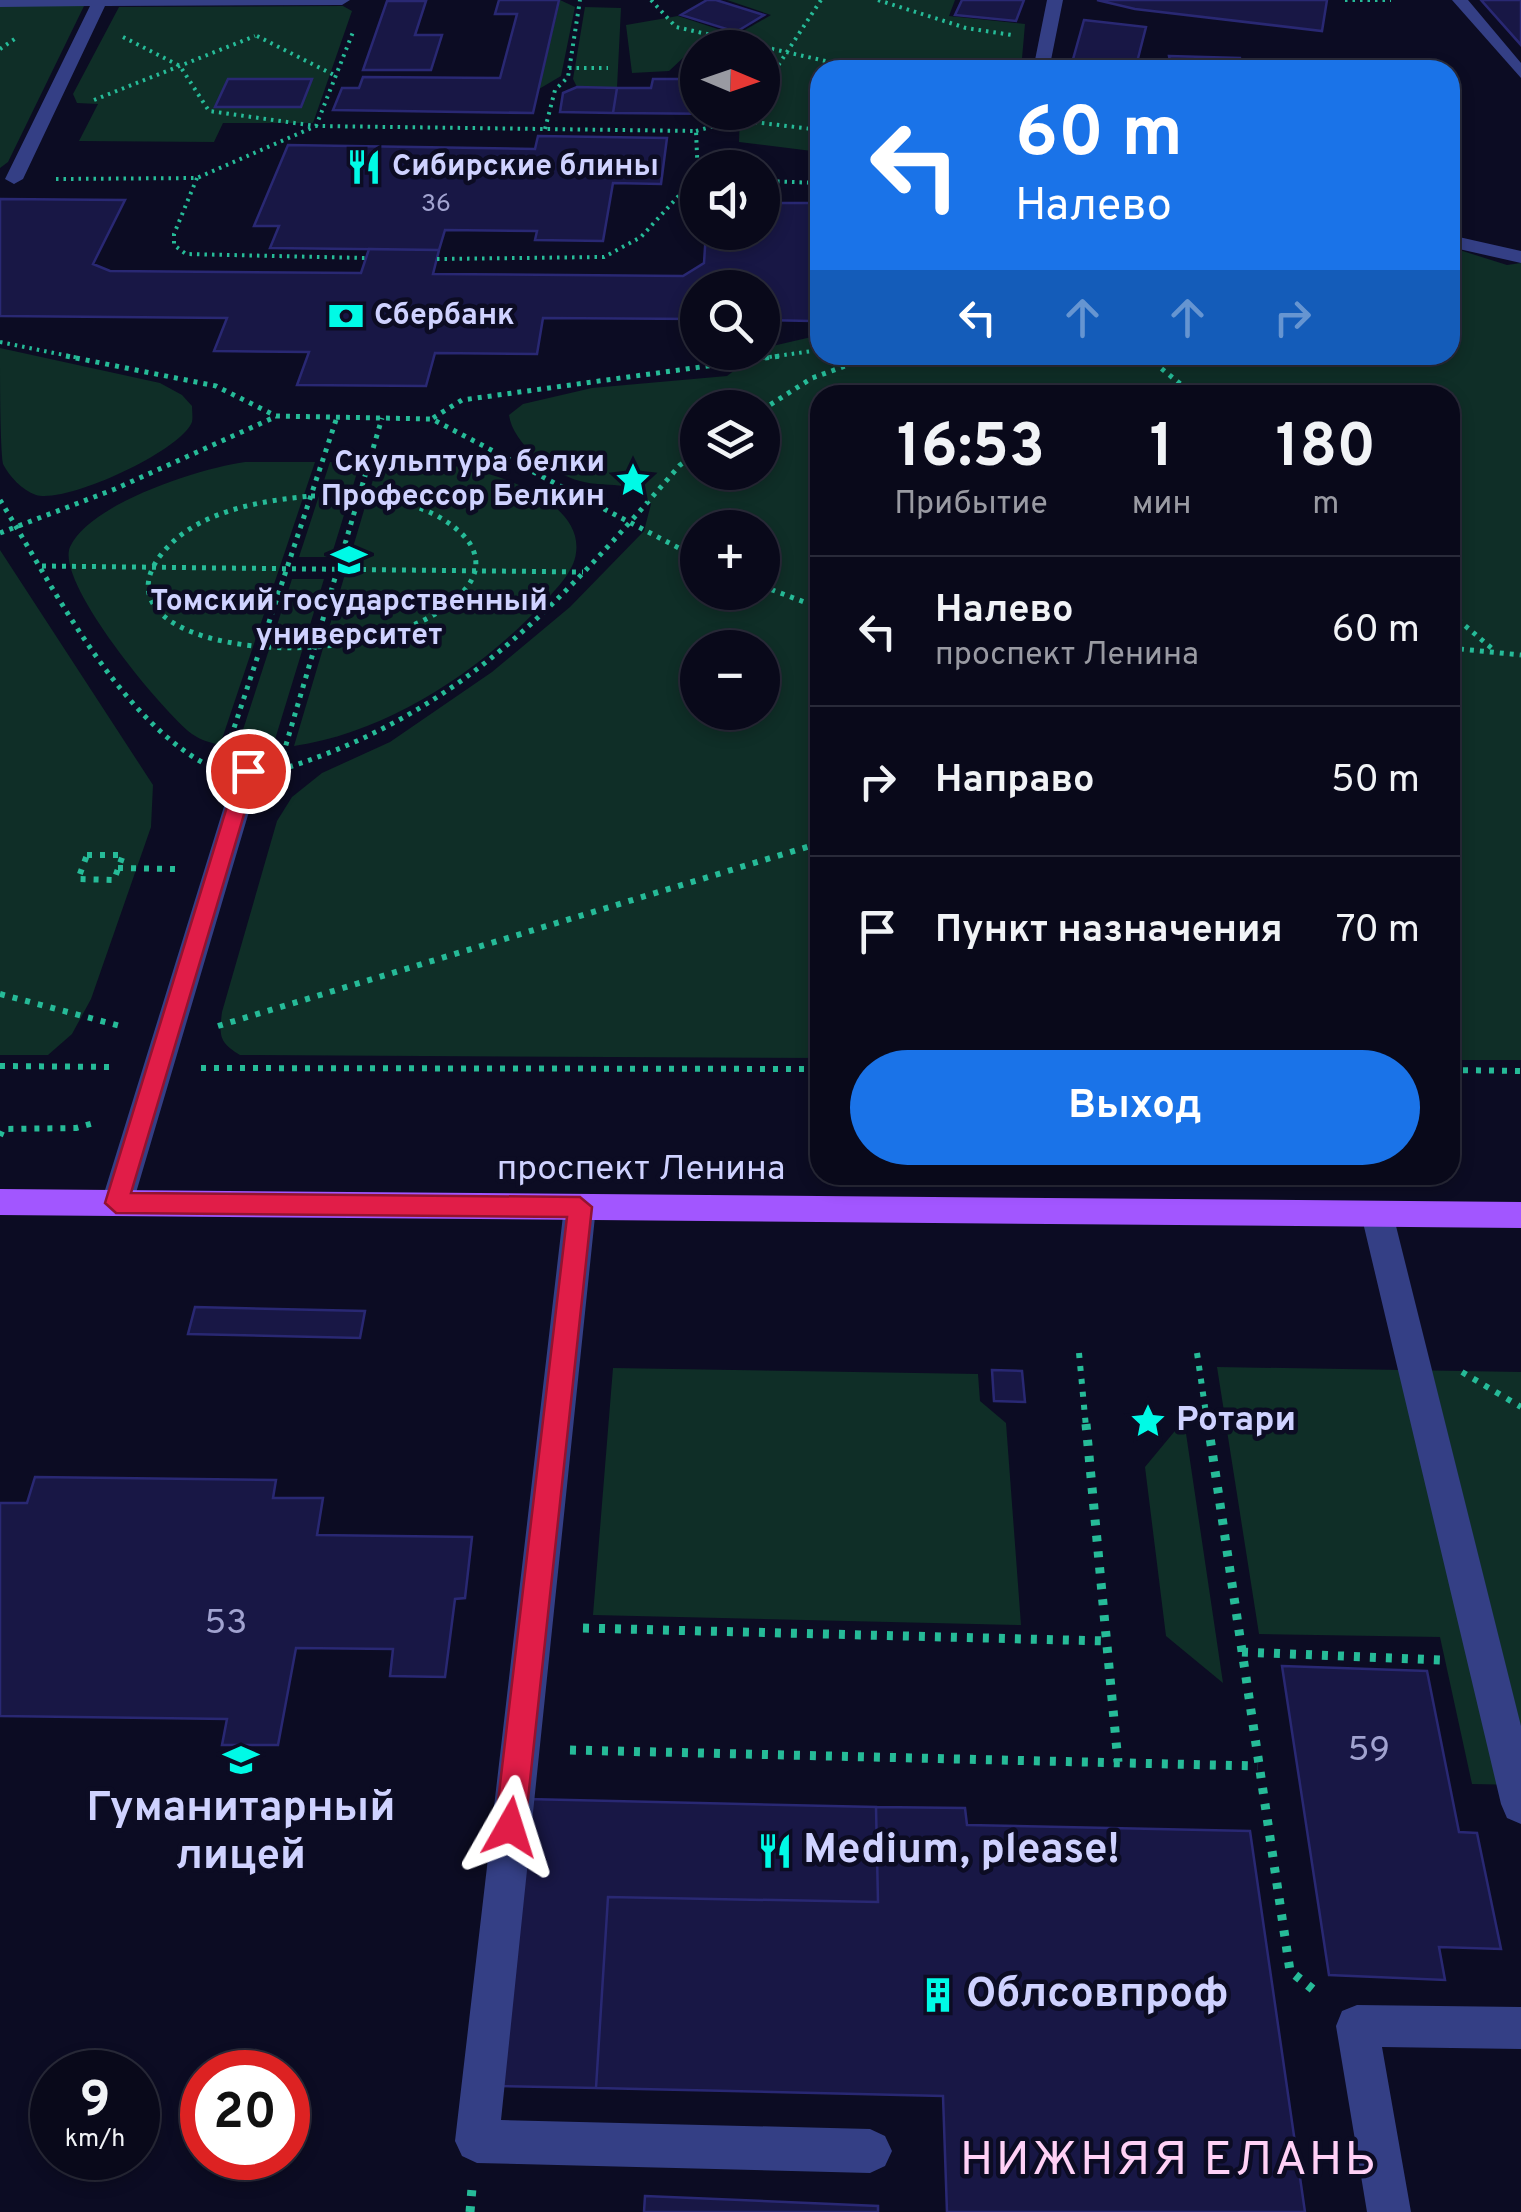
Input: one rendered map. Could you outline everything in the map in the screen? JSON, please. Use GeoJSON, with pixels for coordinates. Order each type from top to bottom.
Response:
{"type":"FeatureCollection","features":[{"type":"Feature","properties":{"kind":"main road","name":"проспект Ленина"},"geometry":{"type":"LineString","coordinates":[[0,1202],[1521,1215]]}},
{"type":"Feature","properties":{"kind":"lane"},"geometry":{"type":"LineString","coordinates":[[1043,60],[1054,0]]}},
{"type":"Feature","properties":{"kind":"lane"},"geometry":{"type":"LineString","coordinates":[[1460,0],[1521,73]]}},
{"type":"Feature","properties":{"kind":"lane"},"geometry":{"type":"LineString","coordinates":[[14,179],[100,1]]}},
{"type":"Feature","properties":{"kind":"lane"},"geometry":{"type":"LineString","coordinates":[[0,2],[342,1]]}},
{"type":"Feature","properties":{"kind":"lane"},"geometry":{"type":"LineString","coordinates":[[1460,243],[1521,258]]}},
{"type":"Feature","properties":{"kind":"lane"},"geometry":{"type":"LineString","coordinates":[[116,1203],[248,771]]}},
{"type":"Feature","properties":{"kind":"lane"},"geometry":{"type":"LineString","coordinates":[[580,1207],[476,2141],[870,2151]]}},
{"type":"Feature","properties":{"kind":"lane"},"geometry":{"type":"LineString","coordinates":[[1377,1214],[1521,1804]]}},
{"type":"Feature","properties":{"kind":"lane"},"geometry":{"type":"LineString","coordinates":[[1389,2212],[1356,2026],[1521,2028]]}},
{"type":"Feature","properties":{"kind":"path"},"geometry":{"type":"LineString","coordinates":[[545,130],[555,90],[568,77],[580,0]]}},
{"type":"Feature","properties":{"kind":"path"},"geometry":{"type":"LineString","coordinates":[[652,0],[676,27],[820,60]]}},
{"type":"Feature","properties":{"kind":"path"},"geometry":{"type":"LineString","coordinates":[[780,65],[821,0]]}},
{"type":"Feature","properties":{"kind":"path"},"geometry":{"type":"LineString","coordinates":[[878,0],[966,28],[1046,38]]}},
{"type":"Feature","properties":{"kind":"path"},"geometry":{"type":"LineString","coordinates":[[1346,0],[1391,0]]}},
{"type":"Feature","properties":{"kind":"path"},"geometry":{"type":"LineString","coordinates":[[14,179],[197,178],[316,126],[360,13],[354,4],[342,1],[42,121]]}},
{"type":"Feature","properties":{"kind":"path"},"geometry":{"type":"LineString","coordinates":[[91,20],[180,66],[209,112],[316,126],[703,130]]}},
{"type":"Feature","properties":{"kind":"path"},"geometry":{"type":"LineString","coordinates":[[569,68],[608,68]]}},
{"type":"Feature","properties":{"kind":"path"},"geometry":{"type":"LineString","coordinates":[[780,125],[810,129]]}},
{"type":"Feature","properties":{"kind":"path"},"geometry":{"type":"LineString","coordinates":[[696,132],[696,150]]}},
{"type":"Feature","properties":{"kind":"path"},"geometry":{"type":"LineString","coordinates":[[197,178],[174,234],[174,244],[186,254],[366,258]]}},
{"type":"Feature","properties":{"kind":"path"},"geometry":{"type":"LineString","coordinates":[[780,182],[810,183]]}},
{"type":"Feature","properties":{"kind":"path"},"geometry":{"type":"LineString","coordinates":[[437,259],[604,257],[642,236],[680,195]]}},
{"type":"Feature","properties":{"kind":"path"},"geometry":{"type":"LineString","coordinates":[[0,342],[216,386],[276,416]]}},
{"type":"Feature","properties":{"kind":"path"},"geometry":{"type":"LineString","coordinates":[[432,419],[462,400],[810,351]]}},
{"type":"Feature","properties":{"kind":"path"},"geometry":{"type":"LineString","coordinates":[[780,398],[812,378],[847,365]]}},
{"type":"Feature","properties":{"kind":"path"},"geometry":{"type":"LineString","coordinates":[[1157,365],[1182,385]]}},
{"type":"Feature","properties":{"kind":"path"},"geometry":{"type":"LineString","coordinates":[[0,532],[114,488],[276,416],[432,419],[628,526],[680,550]]}},
{"type":"Feature","properties":{"kind":"path"},"geometry":{"type":"LineString","coordinates":[[228,745],[338,417]]}},
{"type":"Feature","properties":{"kind":"path"},"geometry":{"type":"LineString","coordinates":[[286,746],[382,418]]}},
{"type":"Feature","properties":{"kind":"path"},"geometry":{"type":"LineString","coordinates":[[0,500],[82,630],[177,752],[200,764],[248,771],[279,770],[322,760],[433,701],[520,635],[628,526],[680,466]]}},
{"type":"Feature","properties":{"kind":"path"},"geometry":{"type":"LineString","coordinates":[[311,496],[413,503],[434,512],[470,541],[477,557],[470,586],[448,608],[420,624],[366,642],[314,648],[261,648],[214,642],[187,630],[153,601],[146,584],[150,567],[182,533],[258,502],[311,496]]}},
{"type":"Feature","properties":{"kind":"path"},"geometry":{"type":"LineString","coordinates":[[42,566],[584,572]]}},
{"type":"Feature","properties":{"kind":"path"},"geometry":{"type":"LineString","coordinates":[[780,593],[810,604]]}},
{"type":"Feature","properties":{"kind":"path"},"geometry":{"type":"LineString","coordinates":[[1460,621],[1496,652]]}},
{"type":"Feature","properties":{"kind":"path"},"geometry":{"type":"LineString","coordinates":[[1460,650],[1521,654]]}},
{"type":"Feature","properties":{"kind":"path"},"geometry":{"type":"LineString","coordinates":[[202,1031],[810,846]]}},
{"type":"Feature","properties":{"kind":"path"},"geometry":{"type":"LineString","coordinates":[[88,854],[123,856],[118,868],[114,880],[78,880],[88,854]]}},
{"type":"Feature","properties":{"kind":"path"},"geometry":{"type":"LineString","coordinates":[[118,868],[163,869]]}},
{"type":"Feature","properties":{"kind":"path"},"geometry":{"type":"LineString","coordinates":[[0,994],[134,1030]]}},
{"type":"Feature","properties":{"kind":"path"},"geometry":{"type":"LineString","coordinates":[[0,1066],[121,1068]]}},
{"type":"Feature","properties":{"kind":"path"},"geometry":{"type":"LineString","coordinates":[[191,1068],[810,1069]]}},
{"type":"Feature","properties":{"kind":"path"},"geometry":{"type":"LineString","coordinates":[[1460,1070],[1521,1070]]}},
{"type":"Feature","properties":{"kind":"path"},"geometry":{"type":"LineString","coordinates":[[0,1136],[3,1129],[76,1128],[94,1123],[106,1111]]}},
{"type":"Feature","properties":{"kind":"path"},"geometry":{"type":"LineString","coordinates":[[1197,1352],[1290,1971],[1356,2026]]}},
{"type":"Feature","properties":{"kind":"path"},"geometry":{"type":"LineString","coordinates":[[1079,1353],[1118,1762]]}},
{"type":"Feature","properties":{"kind":"path"},"geometry":{"type":"LineString","coordinates":[[1454,1368],[1521,1407]]}},
{"type":"Feature","properties":{"kind":"path"},"geometry":{"type":"LineString","coordinates":[[532,1626],[1106,1642]]}},
{"type":"Feature","properties":{"kind":"path"},"geometry":{"type":"LineString","coordinates":[[1242,1652],[1486,1662]]}},
{"type":"Feature","properties":{"kind":"path"},"geometry":{"type":"LineString","coordinates":[[518,1748],[1258,1766]]}},
{"type":"Feature","properties":{"kind":"green space"},"geometry":{"type":"Polygon","coordinates":[[[560,0],[575,7],[561,76],[539,89],[560,0]]]}},
{"type":"Feature","properties":{"kind":"green space"},"geometry":{"type":"Polygon","coordinates":[[[727,0],[955,0],[949,16],[1025,24],[1022,60],[810,60],[810,151],[739,142],[739,130],[780,130],[780,30],[745,30],[771,15],[727,0]]]}},
{"type":"Feature","properties":{"kind":"green space"},"geometry":{"type":"Polygon","coordinates":[[[85,4],[8,162],[0,168],[0,5],[85,4]]]}},
{"type":"Feature","properties":{"kind":"green space"},"geometry":{"type":"Polygon","coordinates":[[[343,6],[352,11],[313,123],[223,123],[214,142],[79,141],[98,104],[77,103],[73,94],[119,7],[343,6]]]}},
{"type":"Feature","properties":{"kind":"green space"},"geometry":{"type":"Polygon","coordinates":[[[585,7],[621,8],[617,88],[577,87],[573,79],[585,7]]]}},
{"type":"Feature","properties":{"kind":"green space"},"geometry":{"type":"Polygon","coordinates":[[[678,16],[721,30],[680,30],[680,61],[669,71],[632,73],[626,25],[678,16]]]}},
{"type":"Feature","properties":{"kind":"green space"},"geometry":{"type":"Polygon","coordinates":[[[1460,250],[1507,265],[1521,263],[1521,1060],[1460,1060],[1460,385],[810,385],[810,1058],[240,1055],[228,1046],[221,1033],[222,1012],[277,821],[292,797],[322,773],[390,742],[492,672],[570,607],[644,531],[651,504],[643,496],[627,487],[569,477],[546,465],[518,437],[509,415],[523,404],[592,388],[727,376],[735,370],[780,370],[780,344],[810,337],[810,365],[1460,365],[1460,250]]]}},
{"type":"Feature","properties":{"kind":"green space"},"geometry":{"type":"Polygon","coordinates":[[[0,348],[160,383],[182,395],[192,406],[192,422],[167,447],[121,473],[71,491],[36,495],[17,482],[3,464],[0,348]]]}},
{"type":"Feature","properties":{"kind":"green space"},"geometry":{"type":"Polygon","coordinates":[[[245,462],[315,462],[220,745],[196,736],[178,721],[114,645],[79,588],[70,564],[70,547],[81,531],[123,502],[176,480],[245,462]]]}},
{"type":"Feature","properties":{"kind":"green space"},"geometry":{"type":"Polygon","coordinates":[[[330,462],[360,463],[331,557],[299,557],[330,462]]]}},
{"type":"Feature","properties":{"kind":"green space"},"geometry":{"type":"Polygon","coordinates":[[[378,463],[459,467],[521,486],[555,507],[567,520],[575,536],[575,559],[561,583],[523,624],[465,672],[399,712],[329,739],[294,746],[378,463]]]}},
{"type":"Feature","properties":{"kind":"green space"},"geometry":{"type":"Polygon","coordinates":[[[0,550],[153,785],[151,827],[91,999],[72,1034],[48,1055],[0,1055],[0,550]]]}},
{"type":"Feature","properties":{"kind":"green space"},"geometry":{"type":"Polygon","coordinates":[[[292,579],[324,579],[273,746],[238,745],[292,579]]]}},
{"type":"Feature","properties":{"kind":"green space"},"geometry":{"type":"Polygon","coordinates":[[[1217,1367],[1521,1372],[1521,1785],[1472,1784],[1440,1637],[1259,1634],[1217,1367]]]}},
{"type":"Feature","properties":{"kind":"green space"},"geometry":{"type":"Polygon","coordinates":[[[613,1368],[978,1374],[980,1401],[1006,1423],[1021,1625],[593,1615],[613,1368]]]}},
{"type":"Feature","properties":{"kind":"green space"},"geometry":{"type":"Polygon","coordinates":[[[1184,1420],[1223,1683],[1166,1636],[1145,1467],[1184,1420]]]}},
{"type":"Feature","properties":{"kind":"building"},"geometry":{"type":"Polygon","coordinates":[[[499,0],[559,0],[533,113],[333,110],[342,88],[359,88],[363,77],[500,78],[517,14],[495,14],[499,0]]]}},
{"type":"Feature","properties":{"kind":"building"},"geometry":{"type":"Polygon","coordinates":[[[707,0],[716,0],[764,15],[739,30],[730,30],[681,15],[707,0]]]}},
{"type":"Feature","properties":{"kind":"building"},"geometry":{"type":"Polygon","coordinates":[[[962,0],[1024,0],[1016,21],[955,15],[962,0]]]}},
{"type":"Feature","properties":{"kind":"building"},"geometry":{"type":"Polygon","coordinates":[[[1097,0],[1327,0],[1322,31],[1135,9],[1097,0]]]}},
{"type":"Feature","properties":{"kind":"building"},"geometry":{"type":"Polygon","coordinates":[[[1481,0],[1521,0],[1521,45],[1481,0]]]}},
{"type":"Feature","properties":{"kind":"building"},"geometry":{"type":"Polygon","coordinates":[[[387,1],[426,1],[415,35],[442,35],[431,70],[363,70],[387,1]]]}},
{"type":"Feature","properties":{"kind":"building"},"geometry":{"type":"Polygon","coordinates":[[[1084,20],[1146,27],[1138,60],[1073,60],[1084,20]]]}},
{"type":"Feature","properties":{"kind":"building"},"geometry":{"type":"Polygon","coordinates":[[[1169,56],[1240,60],[1170,60],[1169,56]]]}},
{"type":"Feature","properties":{"kind":"building"},"geometry":{"type":"Polygon","coordinates":[[[228,79],[312,79],[301,107],[215,107],[228,79]]]}},
{"type":"Feature","properties":{"kind":"building"},"geometry":{"type":"Polygon","coordinates":[[[653,79],[680,79],[680,114],[613,113],[617,88],[651,88],[653,79]]]}},
{"type":"Feature","properties":{"kind":"building"},"geometry":{"type":"Polygon","coordinates":[[[577,87],[617,88],[613,113],[560,112],[563,93],[577,87]]]}},
{"type":"Feature","properties":{"kind":"building"},"geometry":{"type":"Polygon","coordinates":[[[538,136],[667,138],[661,184],[613,183],[603,241],[535,240],[537,231],[445,230],[439,250],[270,248],[279,226],[254,226],[288,145],[535,149],[538,136]]]}},
{"type":"Feature","properties":{"kind":"building"},"geometry":{"type":"Polygon","coordinates":[[[0,199],[125,200],[93,264],[110,271],[361,273],[369,249],[439,250],[433,274],[680,276],[680,319],[543,318],[537,354],[435,353],[426,386],[297,385],[309,352],[214,351],[227,318],[0,316],[0,199]]]}},
{"type":"Feature","properties":{"kind":"building"},"geometry":{"type":"Polygon","coordinates":[[[780,203],[810,203],[810,321],[780,320],[780,270],[693,270],[704,263],[705,250],[780,250],[780,203]]]}},
{"type":"Feature","properties":{"kind":"building"},"geometry":{"type":"Polygon","coordinates":[[[195,1307],[365,1311],[360,1338],[188,1334],[195,1307]]]}},
{"type":"Feature","properties":{"kind":"building"},"geometry":{"type":"Polygon","coordinates":[[[992,1370],[1022,1371],[1025,1402],[994,1401],[992,1370]]]}},
{"type":"Feature","properties":{"kind":"building"},"geometry":{"type":"Polygon","coordinates":[[[35,1477],[276,1480],[273,1498],[323,1498],[317,1535],[472,1537],[465,1598],[455,1599],[445,1677],[390,1676],[393,1649],[296,1648],[278,1745],[222,1745],[227,1719],[0,1716],[0,1503],[27,1503],[35,1477]]]}},
{"type":"Feature","properties":{"kind":"building"},"geometry":{"type":"Polygon","coordinates":[[[1282,1666],[1427,1671],[1459,1832],[1477,1833],[1501,1949],[1439,1947],[1445,1980],[1329,1975],[1282,1666]]]}},
{"type":"Feature","properties":{"kind":"building"},"geometry":{"type":"Polygon","coordinates":[[[527,1799],[876,1807],[878,1902],[608,1897],[596,2088],[499,2086],[527,1799]]]}},
{"type":"Feature","properties":{"kind":"building","name":"Облсовпроф"},"geometry":{"type":"Polygon","coordinates":[[[876,1807],[965,1808],[967,1825],[1250,1831],[1305,2212],[947,2212],[943,2096],[596,2088],[608,1897],[878,1902],[876,1807]]]}},
{"type":"Feature","properties":{"kind":"building"},"geometry":{"type":"Polygon","coordinates":[[[645,2196],[878,2206],[878,2212],[644,2212],[645,2196]]]}},
{"type":"Feature","properties":{"kind":"place","name":"Сибирские блины"},"geometry":{"type":"Point","coordinates":[364,167]}},
{"type":"Feature","properties":{"kind":"place","name":"Сбербанк"},"geometry":{"type":"Point","coordinates":[346,316]}},
{"type":"Feature","properties":{"kind":"place","name":"Скульптура белки Профессор Белкин"},"geometry":{"type":"Point","coordinates":[633,480]}},
{"type":"Feature","properties":{"kind":"place","name":"Томский государственный университет"},"geometry":{"type":"Point","coordinates":[349,560]}},
{"type":"Feature","properties":{"kind":"place","name":"Ротари"},"geometry":{"type":"Point","coordinates":[1148,1421]}},
{"type":"Feature","properties":{"kind":"place","name":"Гуманитарный лицей"},"geometry":{"type":"Point","coordinates":[241,1760]}},
{"type":"Feature","properties":{"kind":"place","name":"Medium, please!"},"geometry":{"type":"Point","coordinates":[775,1851]}},
{"type":"Feature","properties":{"kind":"place","name":"Облсовпроф"},"geometry":{"type":"Point","coordinates":[938,1995]}},
{"type":"Feature","properties":{"kind":"district","name":"НИЖНЯЯ ЕЛАНЬ"},"geometry":{"type":"Point","coordinates":[1169,2162]}},
{"type":"Feature","properties":{"kind":"route"},"geometry":{"type":"LineString","coordinates":[[248,771],[116,1203],[580,1207],[510,1827]]}}]}
